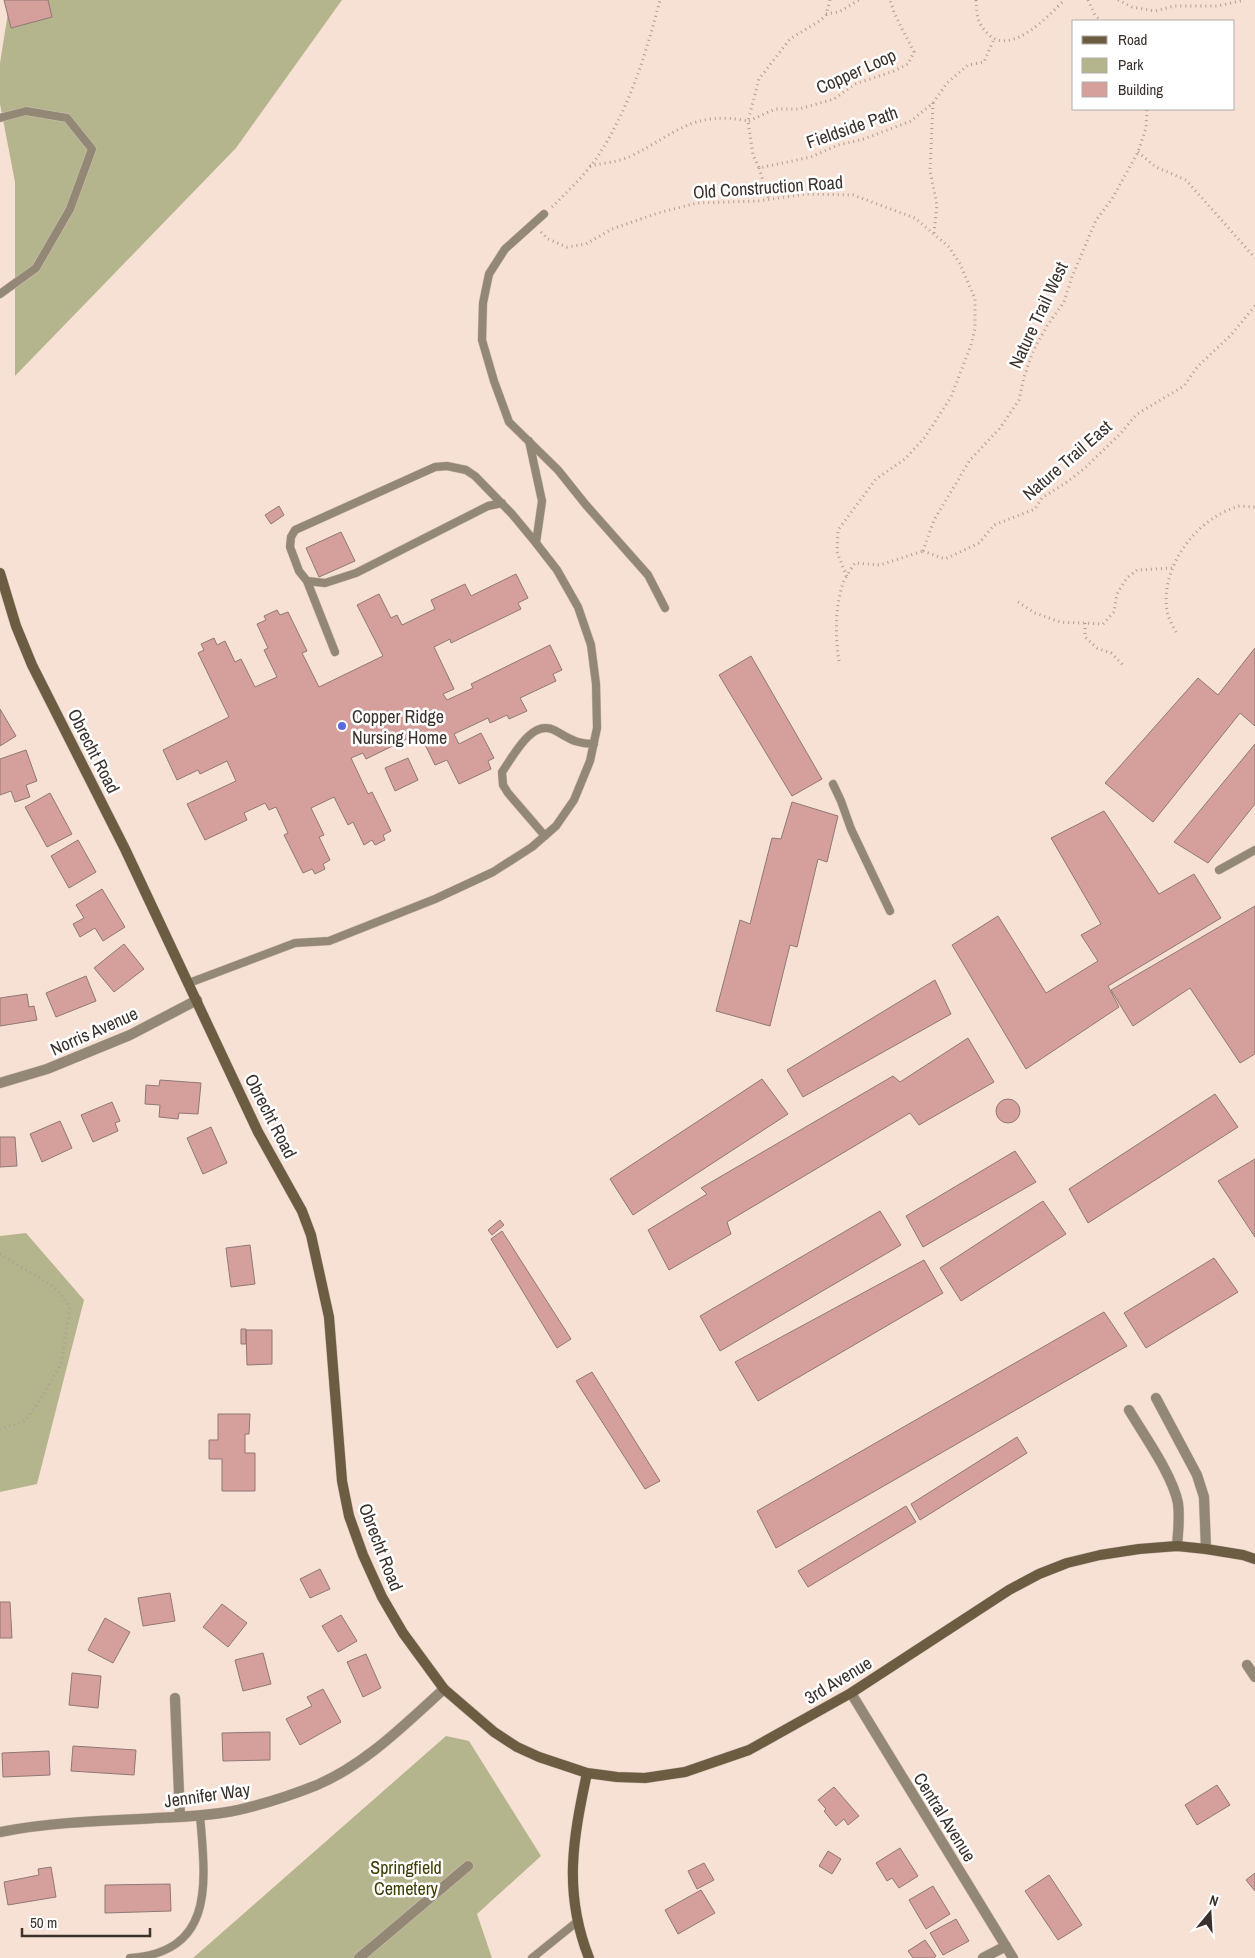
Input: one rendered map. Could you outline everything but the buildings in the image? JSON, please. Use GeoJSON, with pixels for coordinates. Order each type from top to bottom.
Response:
{"type":"FeatureCollection","features":[{"type":"Feature","properties":{"kind":"street","name":"Obrecht Road"},"geometry":{"type":"LineString","coordinates":[[0,573],[16,626],[32,665],[125,849],[258,1132],[302,1211],[310,1235],[329,1317],[342,1482],[349,1516],[382,1597],[404,1633],[444,1689]]}},
{"type":"Feature","properties":{"kind":"street","name":"Norris Avenue"},"geometry":{"type":"LineString","coordinates":[[0,1083],[47,1069],[130,1035],[197,1000]]}},
{"type":"Feature","properties":{"kind":"street"},"geometry":{"type":"LineString","coordinates":[[1156,1398],[1197,1475],[1204,1497],[1206,1549]]}},
{"type":"Feature","properties":{"kind":"street"},"geometry":{"type":"LineString","coordinates":[[1129,1410],[1172,1484],[1180,1519],[1177,1546]]}},
{"type":"Feature","properties":{"kind":"street","name":"3rd Avenue"},"geometry":{"type":"LineString","coordinates":[[444,1689],[488,1728],[517,1747],[561,1765],[587,1773],[617,1777],[645,1778],[685,1772],[749,1750],[851,1693],[1009,1590],[1039,1574],[1067,1563],[1100,1555],[1177,1546],[1243,1555],[1255,1559]]}},
{"type":"Feature","properties":{"kind":"street"},"geometry":{"type":"LineString","coordinates":[[1247,1665],[1255,1677]]}},
{"type":"Feature","properties":{"kind":"street","name":"Jennifer Way"},"geometry":{"type":"LineString","coordinates":[[0,1832],[34,1825],[180,1817],[237,1810],[318,1784],[354,1764],[388,1739],[444,1689]]}},
{"type":"Feature","properties":{"kind":"street","name":"Central Avenue"},"geometry":{"type":"LineString","coordinates":[[851,1693],[1013,1958]]}},
{"type":"Feature","properties":{"kind":"street"},"geometry":{"type":"LineString","coordinates":[[175,1698],[180,1817]]}},
{"type":"Feature","properties":{"kind":"street"},"geometry":{"type":"LineString","coordinates":[[587,1773],[578,1818],[572,1865],[572,1888],[578,1922],[589,1958]]}},
{"type":"Feature","properties":{"kind":"street"},"geometry":{"type":"LineString","coordinates":[[359,1958],[468,1866]]}},
{"type":"Feature","properties":{"kind":"street"},"geometry":{"type":"LineString","coordinates":[[983,1958],[1006,1946]]}},
{"type":"Feature","properties":{"kind":"lane"},"geometry":{"type":"LineString","coordinates":[[0,118],[26,111],[67,118],[92,149],[70,209],[36,268],[0,294]]}},
{"type":"Feature","properties":{"kind":"lane"},"geometry":{"type":"LineString","coordinates":[[544,214],[505,249],[489,274],[483,303],[482,340],[494,381],[509,422],[558,470],[586,505],[648,575],[665,608]]}},
{"type":"Feature","properties":{"kind":"lane"},"geometry":{"type":"LineString","coordinates":[[529,441],[542,501],[536,543]]}},
{"type":"Feature","properties":{"kind":"lane"},"geometry":{"type":"LineString","coordinates":[[189,983],[295,943],[330,941],[416,908],[493,872],[532,847],[545,836],[556,826],[574,800],[590,761],[597,728],[596,684],[591,645],[578,607],[558,570],[502,503],[475,476],[466,470],[447,466],[434,467],[295,530],[291,536],[290,547],[299,571],[307,581],[335,652]]}},
{"type":"Feature","properties":{"kind":"lane"},"geometry":{"type":"LineString","coordinates":[[307,581],[325,583],[356,573],[488,506],[502,503]]}},
{"type":"Feature","properties":{"kind":"lane"},"geometry":{"type":"LineString","coordinates":[[545,836],[508,793],[503,785],[502,772],[528,737],[544,727],[554,730],[579,744],[594,744]]}},
{"type":"Feature","properties":{"kind":"lane"},"geometry":{"type":"LineString","coordinates":[[832,784],[841,800],[851,829],[890,911]]}},
{"type":"Feature","properties":{"kind":"lane"},"geometry":{"type":"LineString","coordinates":[[1219,870],[1255,850]]}},
{"type":"Feature","properties":{"kind":"lane"},"geometry":{"type":"LineString","coordinates":[[130,1958],[148,1957],[170,1950],[184,1936],[195,1920],[201,1904],[204,1887],[200,1815]]}},
{"type":"Feature","properties":{"kind":"lane"},"geometry":{"type":"LineString","coordinates":[[532,1958],[578,1922]]}},
{"type":"Feature","properties":{"kind":"path"},"geometry":{"type":"LineString","coordinates":[[544,214],[572,187],[598,156],[616,123],[640,71],[660,0]]}},
{"type":"Feature","properties":{"kind":"path"},"geometry":{"type":"LineString","coordinates":[[769,200],[753,155],[748,121],[759,79],[790,39],[821,20],[826,14],[830,0]]}},
{"type":"Feature","properties":{"kind":"path"},"geometry":{"type":"LineString","coordinates":[[826,14],[839,12],[859,0]]}},
{"type":"Feature","properties":{"kind":"path","name":"Copper Loop"},"geometry":{"type":"LineString","coordinates":[[748,121],[775,109],[799,109],[834,99],[855,84],[894,72],[908,64],[914,52],[894,15],[890,0]]}},
{"type":"Feature","properties":{"kind":"path"},"geometry":{"type":"LineString","coordinates":[[976,0],[980,26],[994,40],[1009,41],[1029,32],[1064,0]]}},
{"type":"Feature","properties":{"kind":"path"},"geometry":{"type":"LineString","coordinates":[[1088,0],[1095,15],[1100,20]]}},
{"type":"Feature","properties":{"kind":"path"},"geometry":{"type":"LineString","coordinates":[[1118,0],[1132,7],[1155,11],[1174,6],[1218,6],[1244,0]]}},
{"type":"Feature","properties":{"kind":"path","name":"Fieldside Path"},"geometry":{"type":"LineString","coordinates":[[759,168],[811,157],[838,145],[911,121],[933,103],[947,83],[968,65],[984,62],[994,40]]}},
{"type":"Feature","properties":{"kind":"path"},"geometry":{"type":"LineString","coordinates":[[933,103],[930,171],[936,206],[934,234]]}},
{"type":"Feature","properties":{"kind":"path","name":"Nature Trail West"},"geometry":{"type":"LineString","coordinates":[[923,551],[934,520],[970,460],[1000,428],[1019,400],[1024,377],[1034,349],[1064,302],[1096,220],[1112,199],[1138,152],[1146,128],[1147,110]]}},
{"type":"Feature","properties":{"kind":"path"},"geometry":{"type":"LineString","coordinates":[[590,166],[629,157],[695,121],[728,117],[748,121]]}},
{"type":"Feature","properties":{"kind":"path"},"geometry":{"type":"LineString","coordinates":[[1138,152],[1156,167],[1186,180],[1255,258]]}},
{"type":"Feature","properties":{"kind":"path","name":"Old Construction Road"},"geometry":{"type":"LineString","coordinates":[[533,224],[548,239],[567,247],[586,244],[612,228],[658,213],[698,203],[769,200],[806,194],[854,195],[914,218],[949,247],[960,264],[975,299],[975,329],[971,345],[951,397],[925,438],[905,459],[876,479],[838,530],[837,552],[847,577]]}},
{"type":"Feature","properties":{"kind":"path","name":"Nature Trail East"},"geometry":{"type":"LineString","coordinates":[[923,551],[946,560],[979,543],[994,525],[1035,509],[1042,498],[1086,467],[1120,434],[1136,414],[1184,386],[1198,366],[1231,335],[1255,306]]}},
{"type":"Feature","properties":{"kind":"path"},"geometry":{"type":"LineString","coordinates":[[1176,632],[1167,614],[1166,594],[1172,568],[1197,530],[1237,506],[1255,507]]}},
{"type":"Feature","properties":{"kind":"path"},"geometry":{"type":"LineString","coordinates":[[839,661],[836,641],[838,608],[843,583],[855,563],[880,564],[923,551]]}},
{"type":"Feature","properties":{"kind":"path"},"geometry":{"type":"LineString","coordinates":[[1018,602],[1035,612],[1060,622],[1103,624],[1114,612],[1117,594],[1127,578],[1137,570],[1172,568]]}},
{"type":"Feature","properties":{"kind":"path"},"geometry":{"type":"LineString","coordinates":[[1085,623],[1085,637],[1097,648],[1111,653],[1124,666]]}},
{"type":"Feature","properties":{"kind":"path"},"geometry":{"type":"LineString","coordinates":[[0,1254],[57,1289],[70,1307],[61,1364],[25,1421],[0,1429]]}},
{"type":"Feature","properties":{"kind":"green space"},"geometry":{"type":"Polygon","coordinates":[[[10,0],[342,0],[236,148],[15,376],[15,182],[0,104],[0,63],[10,0]]]}},
{"type":"Feature","properties":{"kind":"green space"},"geometry":{"type":"Polygon","coordinates":[[[26,1233],[84,1300],[37,1484],[0,1492],[0,1236],[26,1233]]]}},
{"type":"Feature","properties":{"kind":"green space","name":"Springfield Cemetery"},"geometry":{"type":"Polygon","coordinates":[[[446,1736],[469,1741],[541,1856],[477,1914],[492,1958],[193,1958],[446,1736]]]}},
{"type":"Feature","properties":{"kind":"place","name":"Copper Ridge Nursing Home"},"geometry":{"type":"Point","coordinates":[342,726]}}]}
